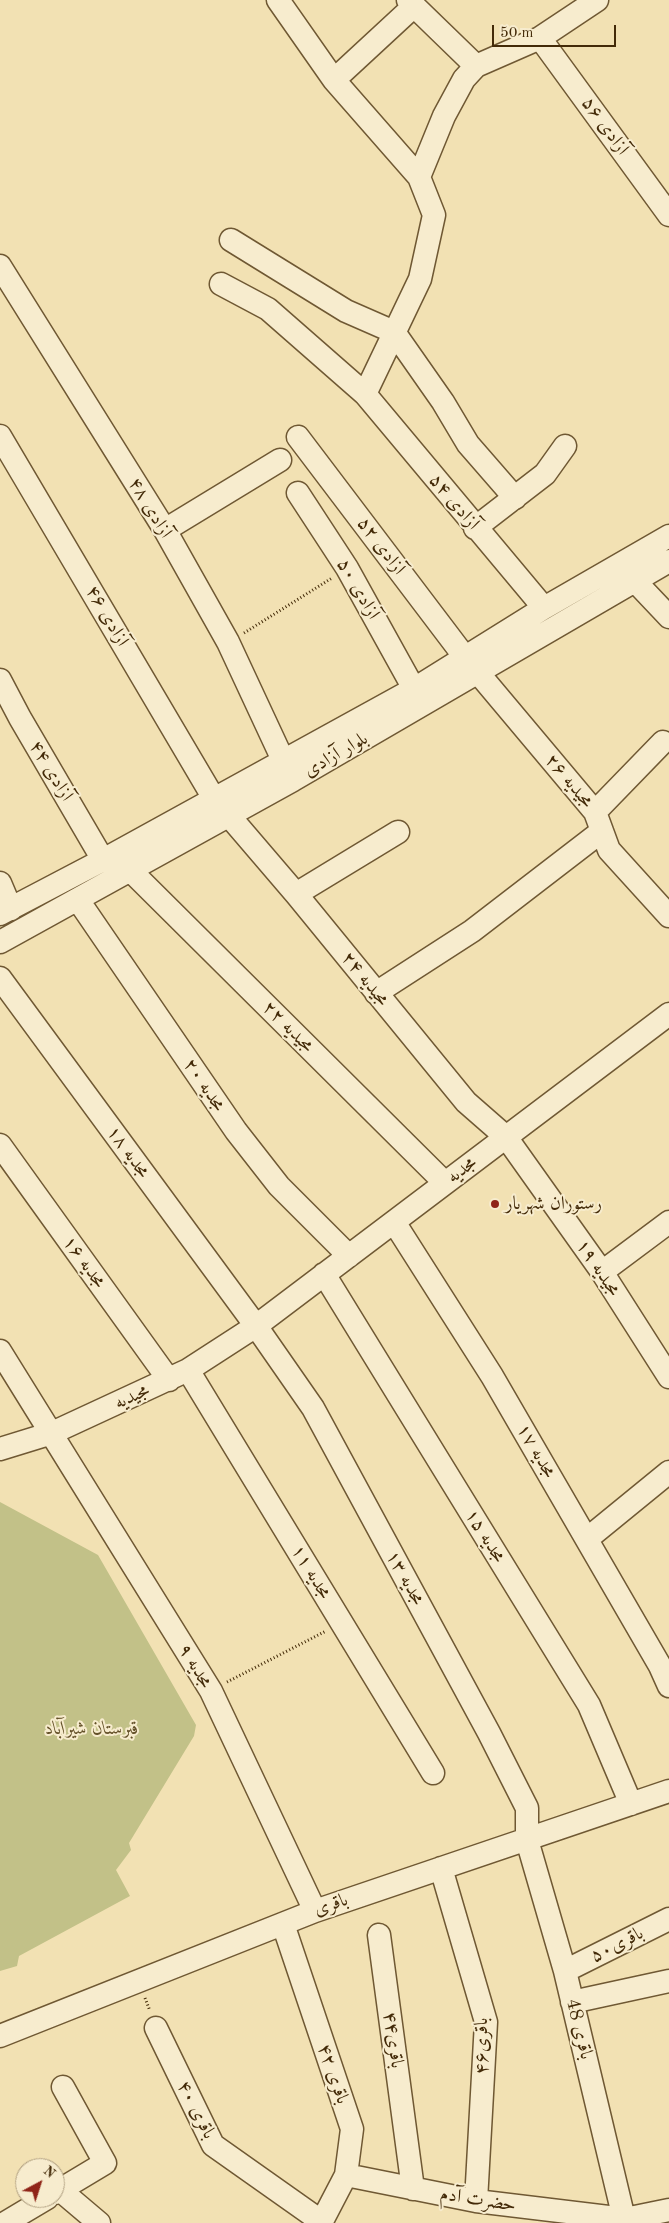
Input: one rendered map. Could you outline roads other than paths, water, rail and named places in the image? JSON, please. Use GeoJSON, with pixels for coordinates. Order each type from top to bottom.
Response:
{"type":"FeatureCollection","features":[{"type":"Feature","properties":{"kind":"street"},"geometry":{"type":"LineString","coordinates":[[278,0],[334,80],[419,177],[434,215],[420,279],[365,394]]}},
{"type":"Feature","properties":{"kind":"street"},"geometry":{"type":"LineString","coordinates":[[419,177],[444,116],[464,79],[476,66],[540,38],[596,0]]}},
{"type":"Feature","properties":{"kind":"street"},"geometry":{"type":"LineString","coordinates":[[334,80],[411,3],[476,66]]}},
{"type":"Feature","properties":{"kind":"street","name":"آزادی ۵۶"},"geometry":{"type":"LineString","coordinates":[[540,38],[669,215]]}},
{"type":"Feature","properties":{"kind":"street"},"geometry":{"type":"LineString","coordinates":[[231,240],[346,311],[394,332],[443,402],[468,444],[515,498]]}},
{"type":"Feature","properties":{"kind":"street","name":"آزادی ۴۸"},"geometry":{"type":"LineString","coordinates":[[0,266],[165,530],[228,642],[287,770]]}},
{"type":"Feature","properties":{"kind":"street","name":"آزادی ۵۴"},"geometry":{"type":"LineString","coordinates":[[222,284],[268,309],[365,394],[475,528],[544,608]]}},
{"type":"Feature","properties":{"kind":"street","name":"آزادی ۴۶"},"geometry":{"type":"LineString","coordinates":[[0,436],[214,797],[228,816]]}},
{"type":"Feature","properties":{"kind":"street","name":"آزادی ۵۲"},"geometry":{"type":"LineString","coordinates":[[298,437],[471,664]]}},
{"type":"Feature","properties":{"kind":"street"},"geometry":{"type":"LineString","coordinates":[[475,528],[545,474],[564,446]]}},
{"type":"Feature","properties":{"kind":"street"},"geometry":{"type":"LineString","coordinates":[[165,530],[280,460]]}},
{"type":"Feature","properties":{"kind":"street","name":"آزادی ۵۰"},"geometry":{"type":"LineString","coordinates":[[298,493],[347,568],[414,689]]}},
{"type":"Feature","properties":{"kind":"street","name":"بلوار آزادی"},"geometry":{"type":"LineString","coordinates":[[0,942],[228,816],[287,770],[414,689],[471,664],[544,608],[667,548]]}},
{"type":"Feature","properties":{"kind":"street","name":"بلوار آزادی"},"geometry":{"type":"LineString","coordinates":[[6,912],[214,797],[287,770],[471,664],[634,580],[667,548]]}},
{"type":"Feature","properties":{"kind":"street"},"geometry":{"type":"LineString","coordinates":[[634,580],[669,616]]}},
{"type":"Feature","properties":{"kind":"street","name":"مجیدیه ۲۶"},"geometry":{"type":"LineString","coordinates":[[471,664],[598,821],[609,850],[669,916]]}},
{"type":"Feature","properties":{"kind":"street","name":"آزادی ۴۴"},"geometry":{"type":"LineString","coordinates":[[0,680],[20,718],[103,860]]}},
{"type":"Feature","properties":{"kind":"street"},"geometry":{"type":"LineString","coordinates":[[376,993],[472,931],[598,821],[664,742]]}},
{"type":"Feature","properties":{"kind":"street","name":"مجیدیه ۲۴"},"geometry":{"type":"LineString","coordinates":[[228,816],[296,894],[466,1102],[506,1137]]}},
{"type":"Feature","properties":{"kind":"street"},"geometry":{"type":"LineString","coordinates":[[296,894],[398,832]]}},
{"type":"Feature","properties":{"kind":"street","name":"مجیدیه ۲۲"},"geometry":{"type":"LineString","coordinates":[[131,871],[445,1183]]}},
{"type":"Feature","properties":{"kind":"street"},"geometry":{"type":"LineString","coordinates":[[0,883],[6,912]]}},
{"type":"Feature","properties":{"kind":"street","name":"مجدیه ۲۰"},"geometry":{"type":"LineString","coordinates":[[78,900],[236,1131],[279,1186],[349,1256]]}},
{"type":"Feature","properties":{"kind":"street","name":"مجدیه ۱۸"},"geometry":{"type":"LineString","coordinates":[[0,978],[256,1326]]}},
{"type":"Feature","properties":{"kind":"street","name":"مجدیه"},"geometry":{"type":"LineString","coordinates":[[256,1326],[669,1014]]}},
{"type":"Feature","properties":{"kind":"street","name":"مجیدیه ۱۹"},"geometry":{"type":"LineString","coordinates":[[506,1137],[602,1272],[669,1377]]}},
{"type":"Feature","properties":{"kind":"street","name":"مجدیه ۱۶"},"geometry":{"type":"LineString","coordinates":[[0,1144],[169,1380]]}},
{"type":"Feature","properties":{"kind":"street","name":"مجدیه ۱۷"},"geometry":{"type":"LineString","coordinates":[[394,1222],[492,1376],[660,1666],[669,1686]]}},
{"type":"Feature","properties":{"kind":"street"},"geometry":{"type":"LineString","coordinates":[[602,1272],[669,1222]]}},
{"type":"Feature","properties":{"kind":"street","name":"مجدیه ۱۵"},"geometry":{"type":"LineString","coordinates":[[324,1274],[589,1705],[631,1804]]}},
{"type":"Feature","properties":{"kind":"street","name":"مجیدیه"},"geometry":{"type":"LineString","coordinates":[[0,1449],[52,1433],[169,1380],[188,1370],[256,1326]]}},
{"type":"Feature","properties":{"kind":"street","name":"مجدیه ۱۳"},"geometry":{"type":"LineString","coordinates":[[256,1326],[313,1408],[489,1733],[527,1808],[528,1840]]}},
{"type":"Feature","properties":{"kind":"street","name":"مجدیه ۹"},"geometry":{"type":"LineString","coordinates":[[0,1351],[211,1691],[315,1911]]}},
{"type":"Feature","properties":{"kind":"street","name":"مجدیه ۱۱"},"geometry":{"type":"LineString","coordinates":[[188,1370],[433,1773]]}},
{"type":"Feature","properties":{"kind":"street"},"geometry":{"type":"LineString","coordinates":[[587,1539],[669,1472]]}},
{"type":"Feature","properties":{"kind":"street","name":"باقری"},"geometry":{"type":"LineString","coordinates":[[0,2036],[315,1911],[669,1792]]}},
{"type":"Feature","properties":{"kind":"street","name":"باقری 48"},"geometry":{"type":"LineString","coordinates":[[528,1840],[565,1971],[625,2221]]}},
{"type":"Feature","properties":{"kind":"street","name":"باقری۴۶"},"geometry":{"type":"LineString","coordinates":[[441,1868],[486,2022],[476,2201]]}},
{"type":"Feature","properties":{"kind":"street","name":"باقری۵۰"},"geometry":{"type":"LineString","coordinates":[[565,1971],[669,1919]]}},
{"type":"Feature","properties":{"kind":"street","name":"باقری ۴۲"},"geometry":{"type":"LineString","coordinates":[[283,1924],[352,2129],[346,2175],[321,2223]]}},
{"type":"Feature","properties":{"kind":"street","name":"باقری۴۴"},"geometry":{"type":"LineString","coordinates":[[379,1935],[413,2189]]}},
{"type":"Feature","properties":{"kind":"street"},"geometry":{"type":"LineString","coordinates":[[572,2002],[669,1981]]}},
{"type":"Feature","properties":{"kind":"street","name":"باقری ۴۰"},"geometry":{"type":"LineString","coordinates":[[156,2028],[213,2146],[321,2223]]}},
{"type":"Feature","properties":{"kind":"street"},"geometry":{"type":"LineString","coordinates":[[63,2087],[105,2163],[65,2187]]}},
{"type":"Feature","properties":{"kind":"street","name":"حضرت آدم"},"geometry":{"type":"LineString","coordinates":[[346,2175],[476,2201],[625,2221],[669,2210]]}},
{"type":"Feature","properties":{"kind":"street"},"geometry":{"type":"LineString","coordinates":[[65,2201],[99,2223]]}},
{"type":"Feature","properties":{"kind":"street"},"geometry":{"type":"LineString","coordinates":[[5,2223],[30,2208]]}},
{"type":"Feature","properties":{"kind":"place","name":"رستوران شهریار"},"geometry":{"type":"Point","coordinates":[495,1204]}},
{"type":"Feature","properties":{"kind":"park label","name":"قبرستان شیرآباد"},"geometry":{"type":"Point","coordinates":[92,1729]}}]}
